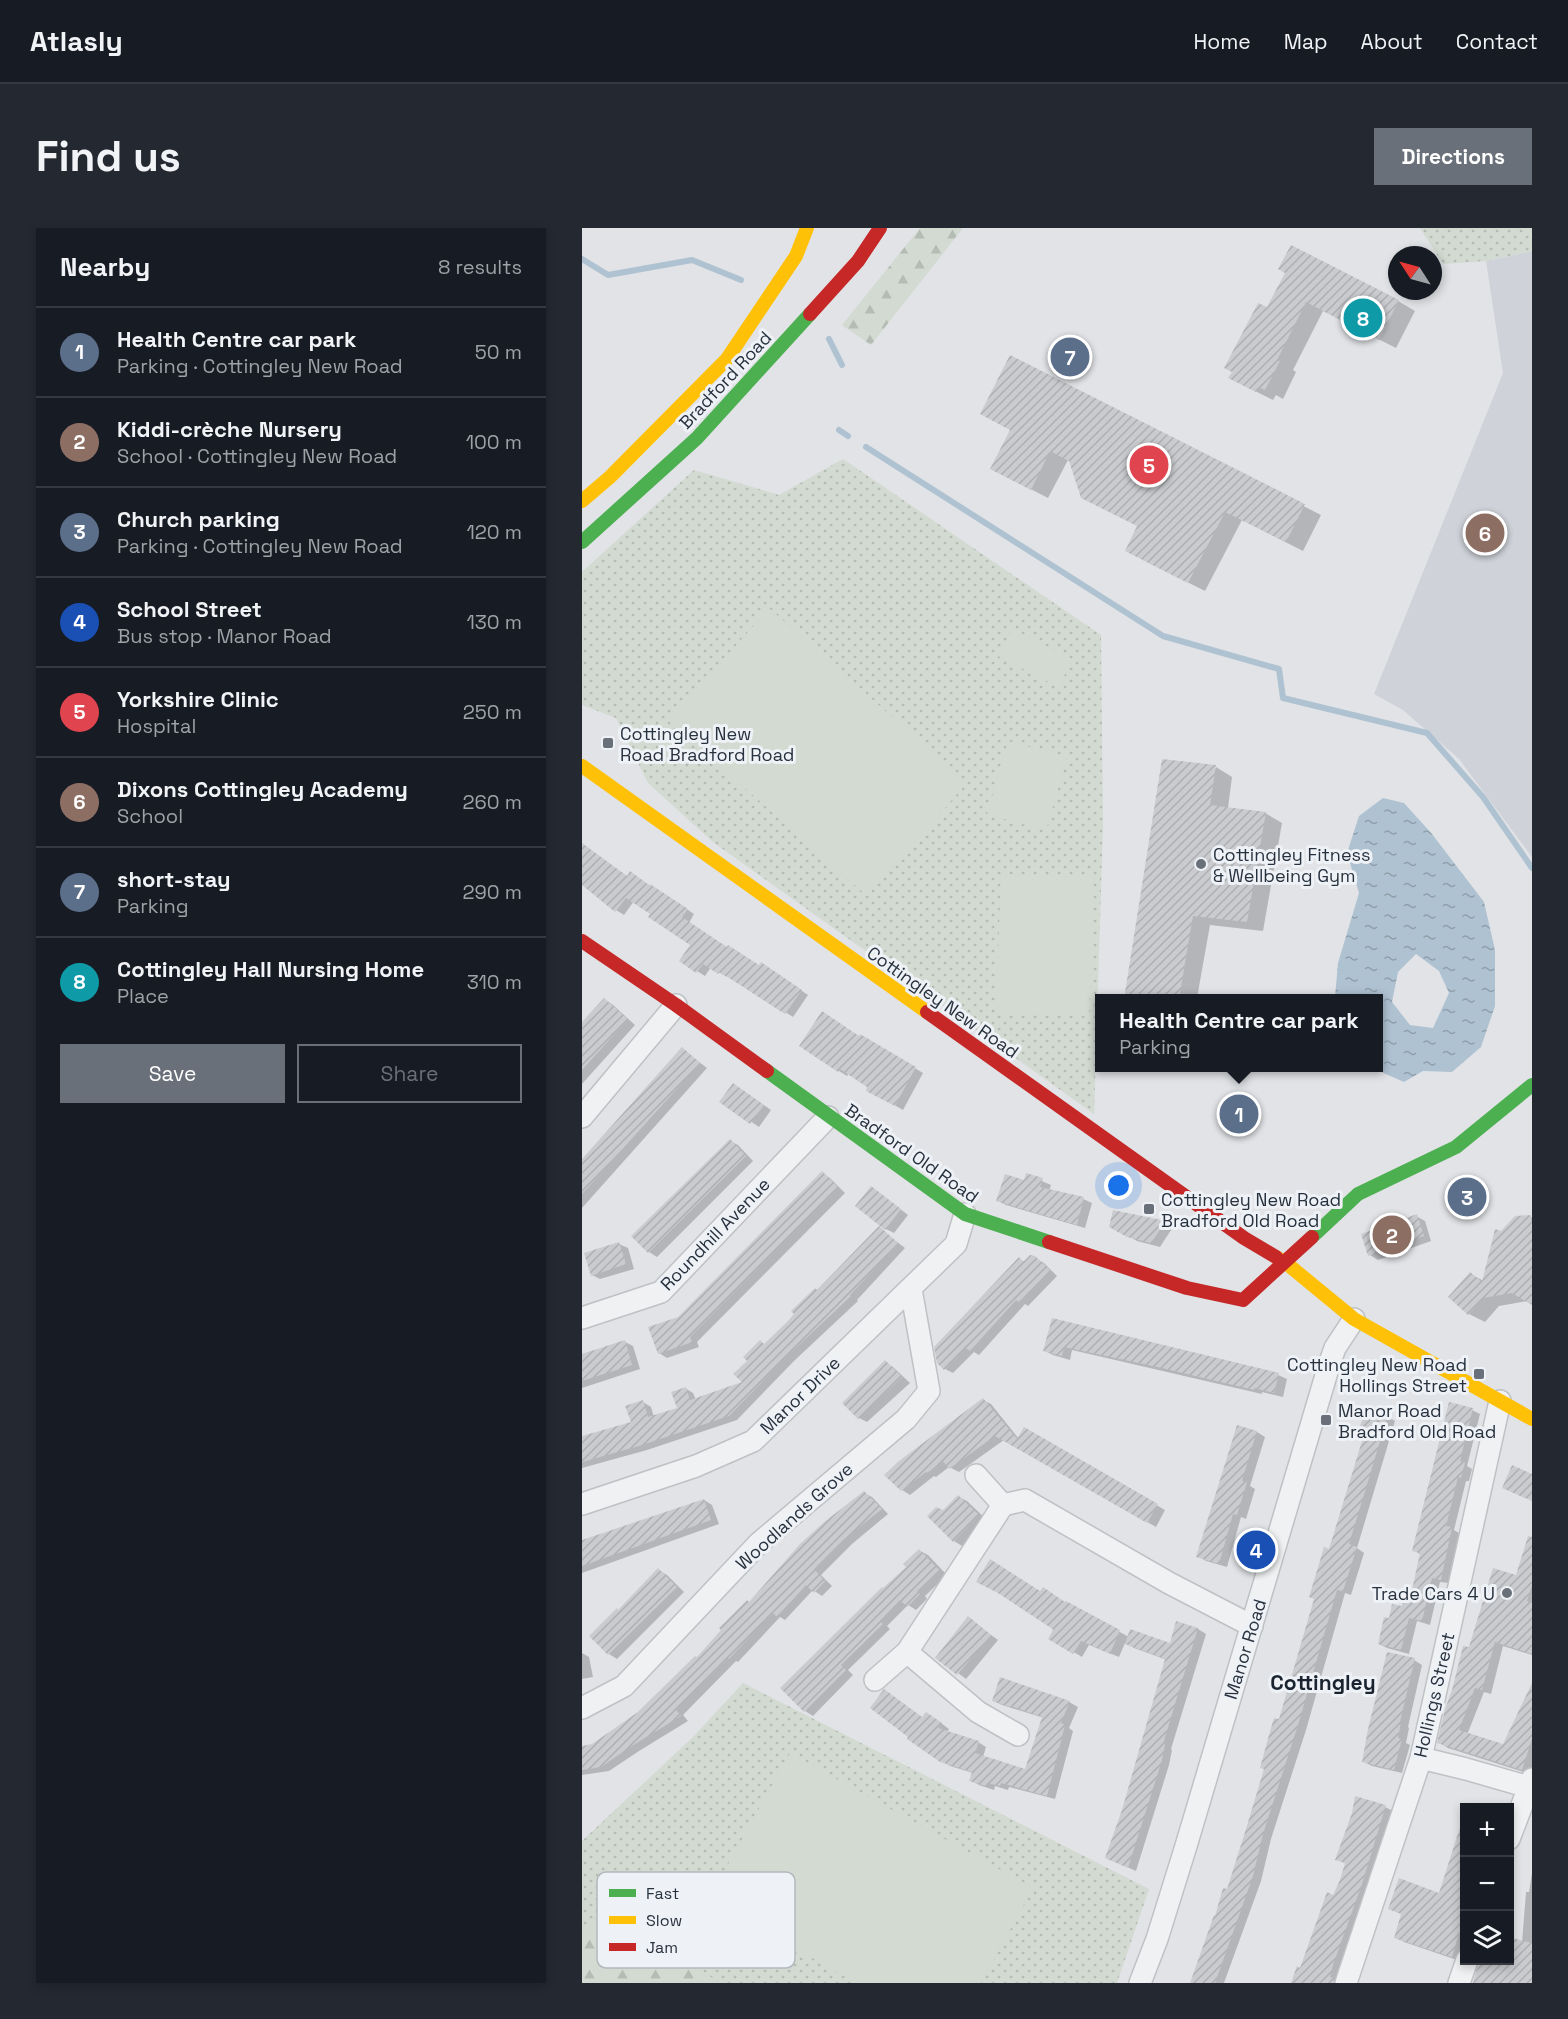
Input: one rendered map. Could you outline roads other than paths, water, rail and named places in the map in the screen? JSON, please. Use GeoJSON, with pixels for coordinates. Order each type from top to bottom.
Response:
{"type":"FeatureCollection","features":[{"type":"Feature","properties":{"kind":"main road","name":"Bradford Road"},"geometry":{"type":"LineString","coordinates":[[582,501],[610,477],[727,359],[796,256],[807,228]]}},
{"type":"Feature","properties":{"kind":"main road","name":"Bradford Road"},"geometry":{"type":"LineString","coordinates":[[582,542],[697,438],[858,261],[880,228]]}},
{"type":"Feature","properties":{"kind":"main road","name":"Cottingley New Road"},"geometry":{"type":"LineString","coordinates":[[582,766],[1244,1238],[1286,1263],[1354,1319],[1500,1401]]}},
{"type":"Feature","properties":{"kind":"main road","name":"Bradford Old Road"},"geometry":{"type":"LineString","coordinates":[[582,942],[676,1005],[965,1214],[1187,1288],[1244,1300],[1286,1263]]}},
{"type":"Feature","properties":{"kind":"main road"},"geometry":{"type":"LineString","coordinates":[[1286,1263],[1358,1194],[1456,1147],[1532,1085]]}},
{"type":"Feature","properties":{"kind":"main road"},"geometry":{"type":"LineString","coordinates":[[1500,1401],[1532,1419]]}},
{"type":"Feature","properties":{"kind":"street"},"geometry":{"type":"LineString","coordinates":[[582,1117],[676,1005]]}},
{"type":"Feature","properties":{"kind":"street","name":"Roundhill Avenue"},"geometry":{"type":"LineString","coordinates":[[582,1318],[661,1292],[828,1117]]}},
{"type":"Feature","properties":{"kind":"street","name":"Manor Drive"},"geometry":{"type":"LineString","coordinates":[[582,1504],[696,1466],[753,1441],[956,1244],[965,1214]]}},
{"type":"Feature","properties":{"kind":"street","name":"Woodlands Grove"},"geometry":{"type":"LineString","coordinates":[[582,1708],[624,1686],[759,1543],[906,1419],[929,1391],[911,1289]]}},
{"type":"Feature","properties":{"kind":"street","name":"Manor Road"},"geometry":{"type":"LineString","coordinates":[[1140,1983],[1157,1939],[1183,1856],[1330,1362],[1335,1348],[1354,1319]]}},
{"type":"Feature","properties":{"kind":"street","name":"Hollings Street"},"geometry":{"type":"LineString","coordinates":[[1346,1983],[1421,1758],[1500,1401]]}},
{"type":"Feature","properties":{"kind":"street"},"geometry":{"type":"LineString","coordinates":[[976,1475],[1003,1504]]}},
{"type":"Feature","properties":{"kind":"street"},"geometry":{"type":"LineString","coordinates":[[876,1680],[908,1652],[1003,1504],[1025,1500],[1169,1583],[1252,1626]]}},
{"type":"Feature","properties":{"kind":"street"},"geometry":{"type":"LineString","coordinates":[[908,1652],[978,1712],[1018,1735]]}},
{"type":"Feature","properties":{"kind":"street"},"geometry":{"type":"LineString","coordinates":[[1421,1758],[1530,1785],[1514,1826]]}},
{"type":"Feature","properties":{"kind":"street"},"geometry":{"type":"LineString","coordinates":[[1460,1983],[1465,1965]]}},
{"type":"Feature","properties":{"kind":"water"},"geometry":{"type":"Polygon","coordinates":[[[1383,798],[1404,803],[1432,834],[1484,902],[1495,950],[1495,1006],[1481,1047],[1452,1072],[1423,1071],[1404,1082],[1381,1072],[1383,1072],[1383,994],[1335,994],[1338,963],[1359,893],[1347,853],[1359,816],[1383,798]],[[1416,954],[1398,972],[1392,1002],[1410,1025],[1433,1028],[1449,993],[1439,971],[1416,954]]]}},
{"type":"Feature","properties":{"kind":"waterway"},"geometry":{"type":"LineString","coordinates":[[582,259],[608,275],[692,260],[741,280]]}},
{"type":"Feature","properties":{"kind":"waterway"},"geometry":{"type":"LineString","coordinates":[[829,339],[842,365]]}},
{"type":"Feature","properties":{"kind":"waterway"},"geometry":{"type":"LineString","coordinates":[[839,430],[848,436]]}},
{"type":"Feature","properties":{"kind":"waterway"},"geometry":{"type":"LineString","coordinates":[[866,447],[1163,636],[1279,669],[1283,698],[1427,733],[1483,797],[1532,868]]}},
{"type":"Feature","properties":{"kind":"place","name":"Cottingley Hall Nursing Home"},"geometry":{"type":"Point","coordinates":[1363,318]}},
{"type":"Feature","properties":{"kind":"place","name":"short-stay"},"geometry":{"type":"Point","coordinates":[1070,357]}},
{"type":"Feature","properties":{"kind":"place","name":"Yorkshire Clinic"},"geometry":{"type":"Point","coordinates":[1149,465]}},
{"type":"Feature","properties":{"kind":"place","name":"Dixons Cottingley Academy"},"geometry":{"type":"Point","coordinates":[1485,533]}},
{"type":"Feature","properties":{"kind":"place","name":"Cottingley New Road Bradford Road"},"geometry":{"type":"Point","coordinates":[608,743]}},
{"type":"Feature","properties":{"kind":"place","name":"Cottingley Fitness & Wellbeing Gym"},"geometry":{"type":"Point","coordinates":[1201,864]}},
{"type":"Feature","properties":{"kind":"place","name":"Health Centre car park"},"geometry":{"type":"Point","coordinates":[1239,1114]}},
{"type":"Feature","properties":{"kind":"place","name":"Church parking"},"geometry":{"type":"Point","coordinates":[1467,1197]}},
{"type":"Feature","properties":{"kind":"place","name":"Cottingley New Road Bradford Old Road"},"geometry":{"type":"Point","coordinates":[1149,1209]}},
{"type":"Feature","properties":{"kind":"place","name":"Kiddi-crèche Nursery"},"geometry":{"type":"Point","coordinates":[1392,1235]}},
{"type":"Feature","properties":{"kind":"place","name":"Cottingley New Road Hollings Street"},"geometry":{"type":"Point","coordinates":[1479,1374]}},
{"type":"Feature","properties":{"kind":"place","name":"Manor Road Bradford Old Road"},"geometry":{"type":"Point","coordinates":[1326,1420]}},
{"type":"Feature","properties":{"kind":"place","name":"School Street"},"geometry":{"type":"Point","coordinates":[1256,1550]}},
{"type":"Feature","properties":{"kind":"place","name":"Trade Cars 4 U"},"geometry":{"type":"Point","coordinates":[1507,1593]}},
{"type":"Feature","properties":{"kind":"district","name":"Cottingley"},"geometry":{"type":"Point","coordinates":[1323,1682]}}]}
